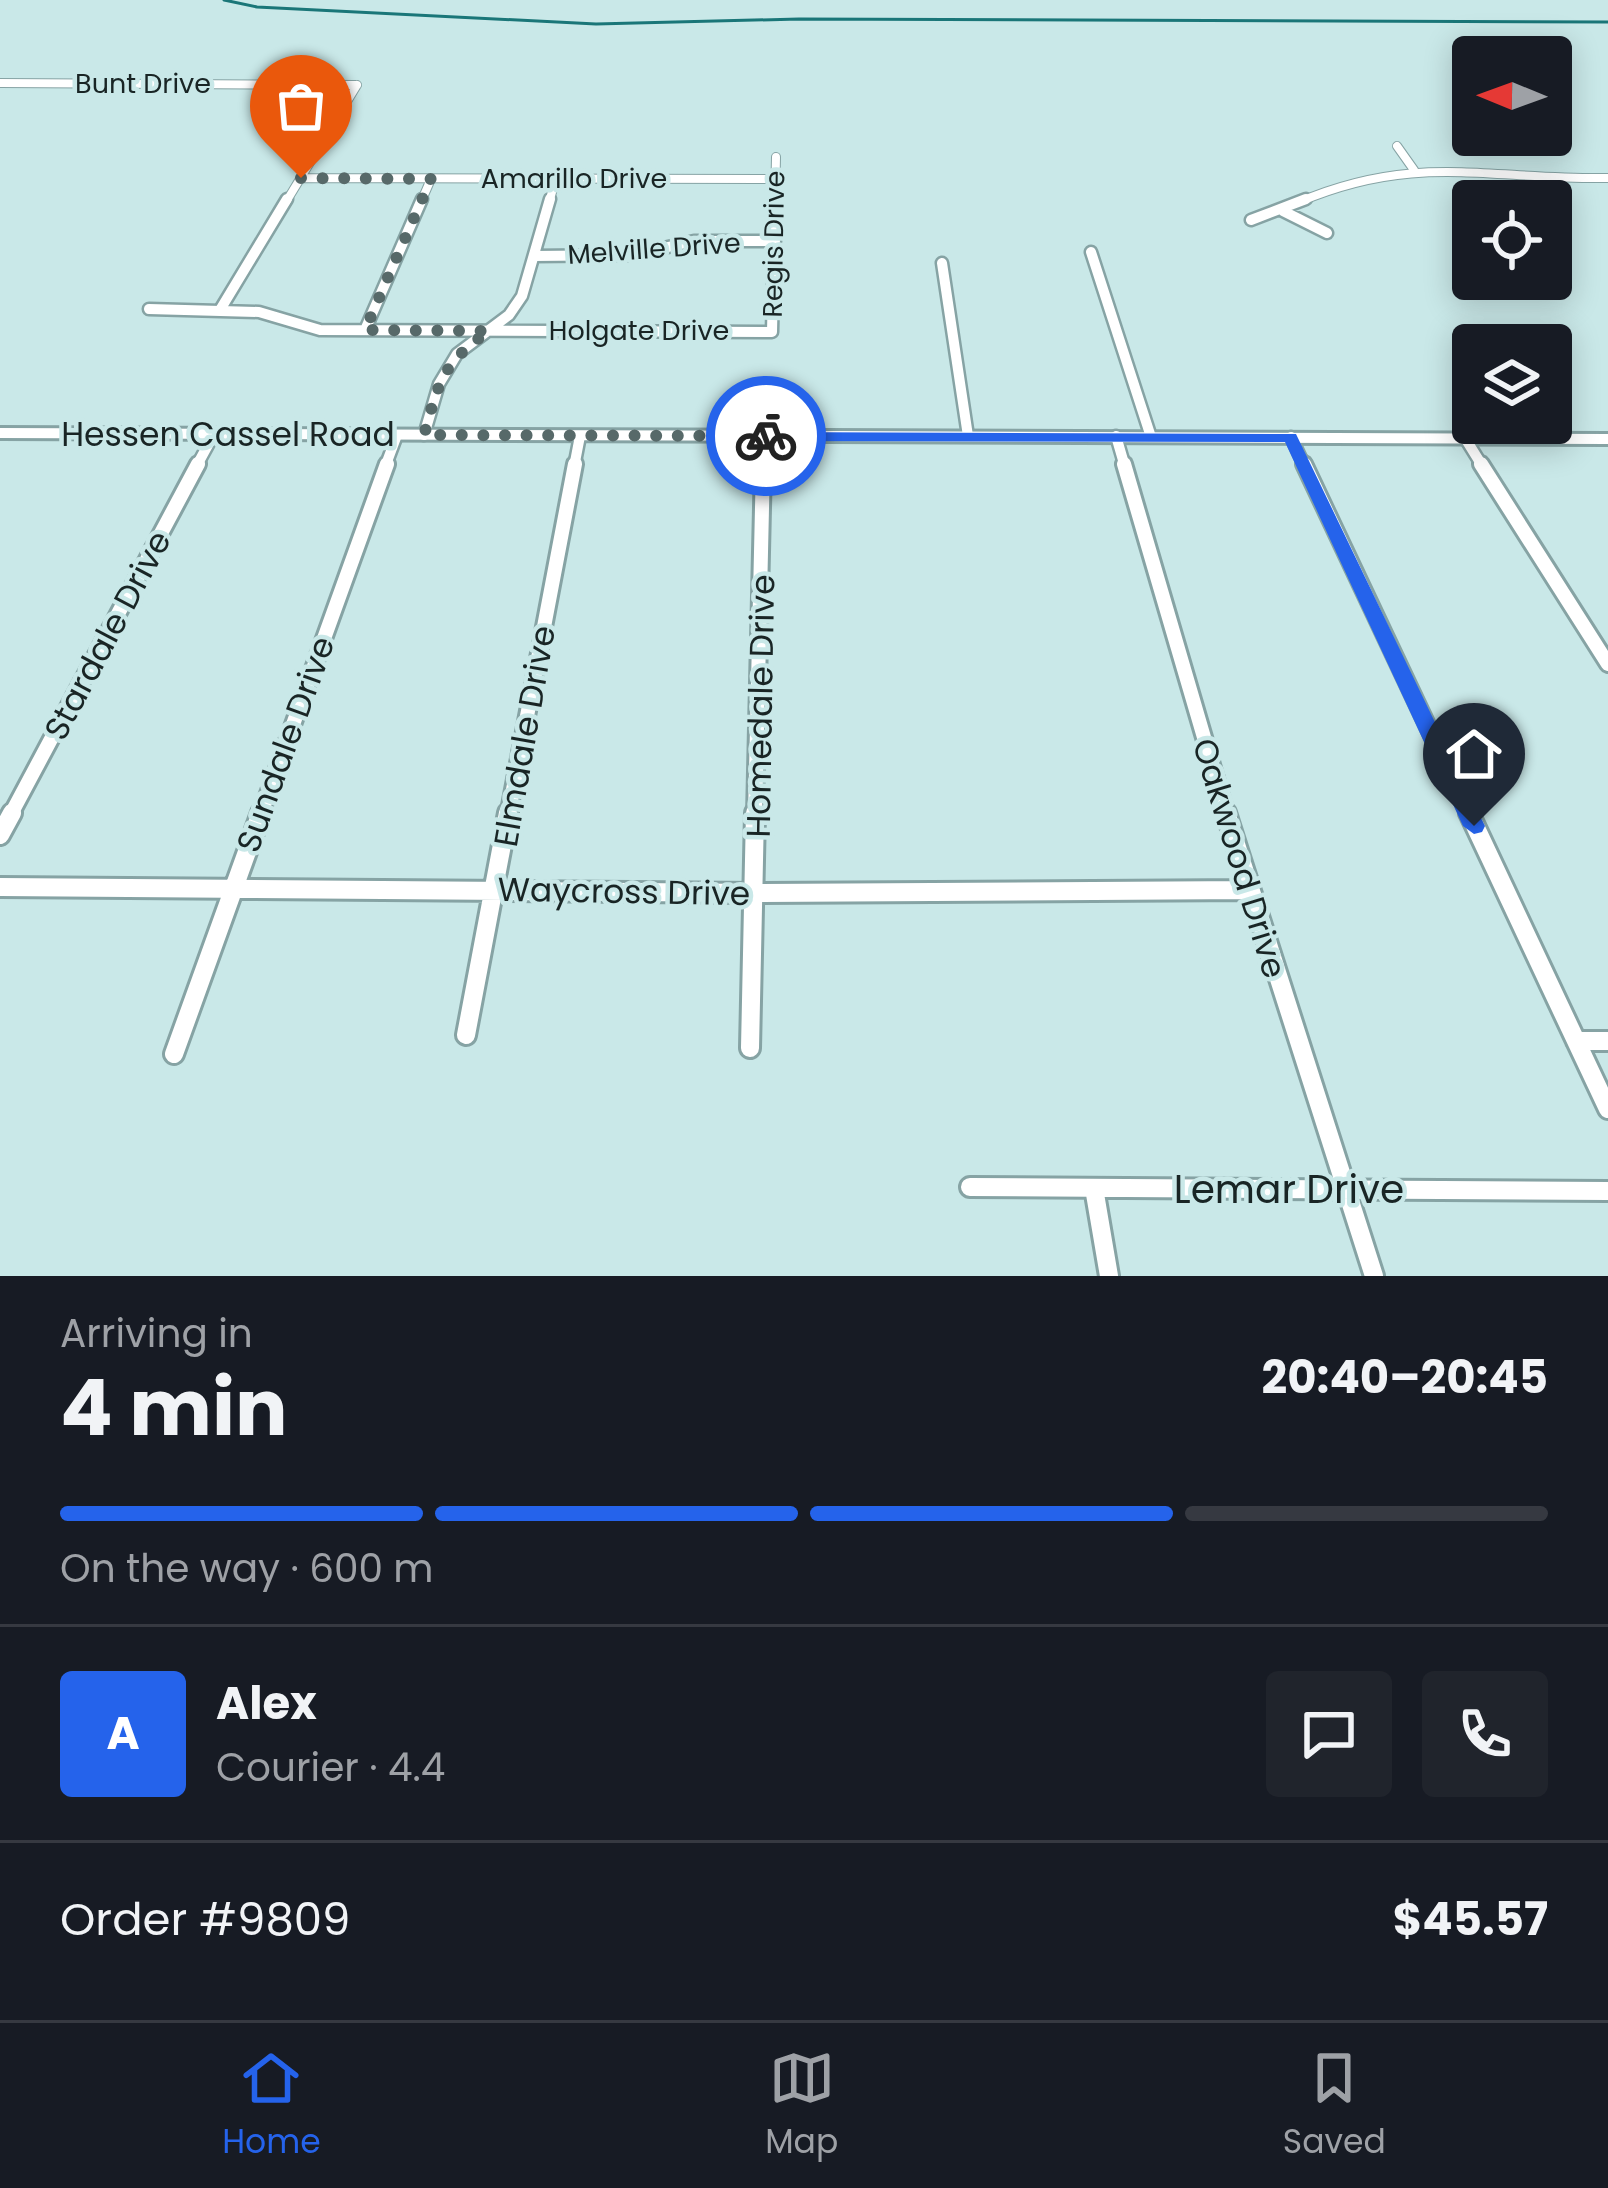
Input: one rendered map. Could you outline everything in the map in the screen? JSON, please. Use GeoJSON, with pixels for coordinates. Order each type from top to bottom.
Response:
{"type":"FeatureCollection","features":[{"type":"Feature","properties":{"kind":"main road","name":"Hessen Cassel Road"},"geometry":{"type":"LineString","coordinates":[[0,433],[1452,438]]}},
{"type":"Feature","properties":{"kind":"main road","name":"Hessen Cassel Road"},"geometry":{"type":"LineString","coordinates":[[1572,439],[1608,439]]}},
{"type":"Feature","properties":{"kind":"street","name":"Bunt Drive"},"geometry":{"type":"LineString","coordinates":[[0,83],[357,85],[301,178]]}},
{"type":"Feature","properties":{"kind":"street"},"geometry":{"type":"LineString","coordinates":[[1397,146],[1414,170]]}},
{"type":"Feature","properties":{"kind":"street","name":"Regis Drive"},"geometry":{"type":"LineString","coordinates":[[772,332],[776,157]]}},
{"type":"Feature","properties":{"kind":"street"},"geometry":{"type":"LineString","coordinates":[[1251,220],[1351,180],[1414,170],[1608,178]]}},
{"type":"Feature","properties":{"kind":"street","name":"Amarillo Drive"},"geometry":{"type":"LineString","coordinates":[[301,178],[776,179]]}},
{"type":"Feature","properties":{"kind":"street"},"geometry":{"type":"LineString","coordinates":[[220,310],[301,178]]}},
{"type":"Feature","properties":{"kind":"street"},"geometry":{"type":"LineString","coordinates":[[365,330],[431,179]]}},
{"type":"Feature","properties":{"kind":"street"},"geometry":{"type":"LineString","coordinates":[[424,435],[439,384],[457,354],[518,304],[556,179]]}},
{"type":"Feature","properties":{"kind":"street"},"geometry":{"type":"LineString","coordinates":[[1283,211],[1327,233]]}},
{"type":"Feature","properties":{"kind":"street","name":"Melville Drive"},"geometry":{"type":"LineString","coordinates":[[534,256],[633,255],[694,241],[775,241]]}},
{"type":"Feature","properties":{"kind":"street"},"geometry":{"type":"LineString","coordinates":[[1091,252],[1151,437]]}},
{"type":"Feature","properties":{"kind":"street"},"geometry":{"type":"LineString","coordinates":[[942,263],[968,436]]}},
{"type":"Feature","properties":{"kind":"street","name":"Holgate Drive"},"geometry":{"type":"LineString","coordinates":[[149,310],[259,312],[320,330],[772,332]]}},
{"type":"Feature","properties":{"kind":"street","name":"Stardale Drive"},"geometry":{"type":"LineString","coordinates":[[0,835],[214,434]]}},
{"type":"Feature","properties":{"kind":"street","name":"Sundale Drive"},"geometry":{"type":"LineString","coordinates":[[174,1054],[397,435]]}},
{"type":"Feature","properties":{"kind":"street","name":"Elmdale Drive"},"geometry":{"type":"LineString","coordinates":[[466,1035],[580,436]]}},
{"type":"Feature","properties":{"kind":"street","name":"Homedale Drive"},"geometry":{"type":"LineString","coordinates":[[749,1048],[757,893],[764,436]]}},
{"type":"Feature","properties":{"kind":"street","name":"Oakwood Drive"},"geometry":{"type":"LineString","coordinates":[[1116,436],[1248,890],[1374,1276]]}},
{"type":"Feature","properties":{"kind":"street"},"geometry":{"type":"LineString","coordinates":[[1291,437],[1608,1109]]}},
{"type":"Feature","properties":{"kind":"street"},"geometry":{"type":"LineString","coordinates":[[1469,444],[1608,664]]}},
{"type":"Feature","properties":{"kind":"street","name":"Waycross Drive"},"geometry":{"type":"LineString","coordinates":[[0,887],[757,893],[1248,890]]}},
{"type":"Feature","properties":{"kind":"street"},"geometry":{"type":"LineString","coordinates":[[1576,1041],[1608,1041]]}},
{"type":"Feature","properties":{"kind":"street","name":"Lemar Drive"},"geometry":{"type":"LineString","coordinates":[[970,1187],[1608,1191]]}},
{"type":"Feature","properties":{"kind":"street"},"geometry":{"type":"LineString","coordinates":[[1094,1188],[1109,1276]]}},
{"type":"Feature","properties":{"kind":"waterway"},"geometry":{"type":"LineString","coordinates":[[224,0],[257,7],[596,24],[799,19],[1608,22]]}},
{"type":"Feature","properties":{"kind":"way so far"},"geometry":{"type":"LineString","coordinates":[[301,178],[431,179],[365,330],[489,331],[457,354],[439,384],[424,435],[766,436]]}},
{"type":"Feature","properties":{"kind":"route"},"geometry":{"type":"LineString","coordinates":[[766,436],[1291,437],[1474,826]]}}]}
